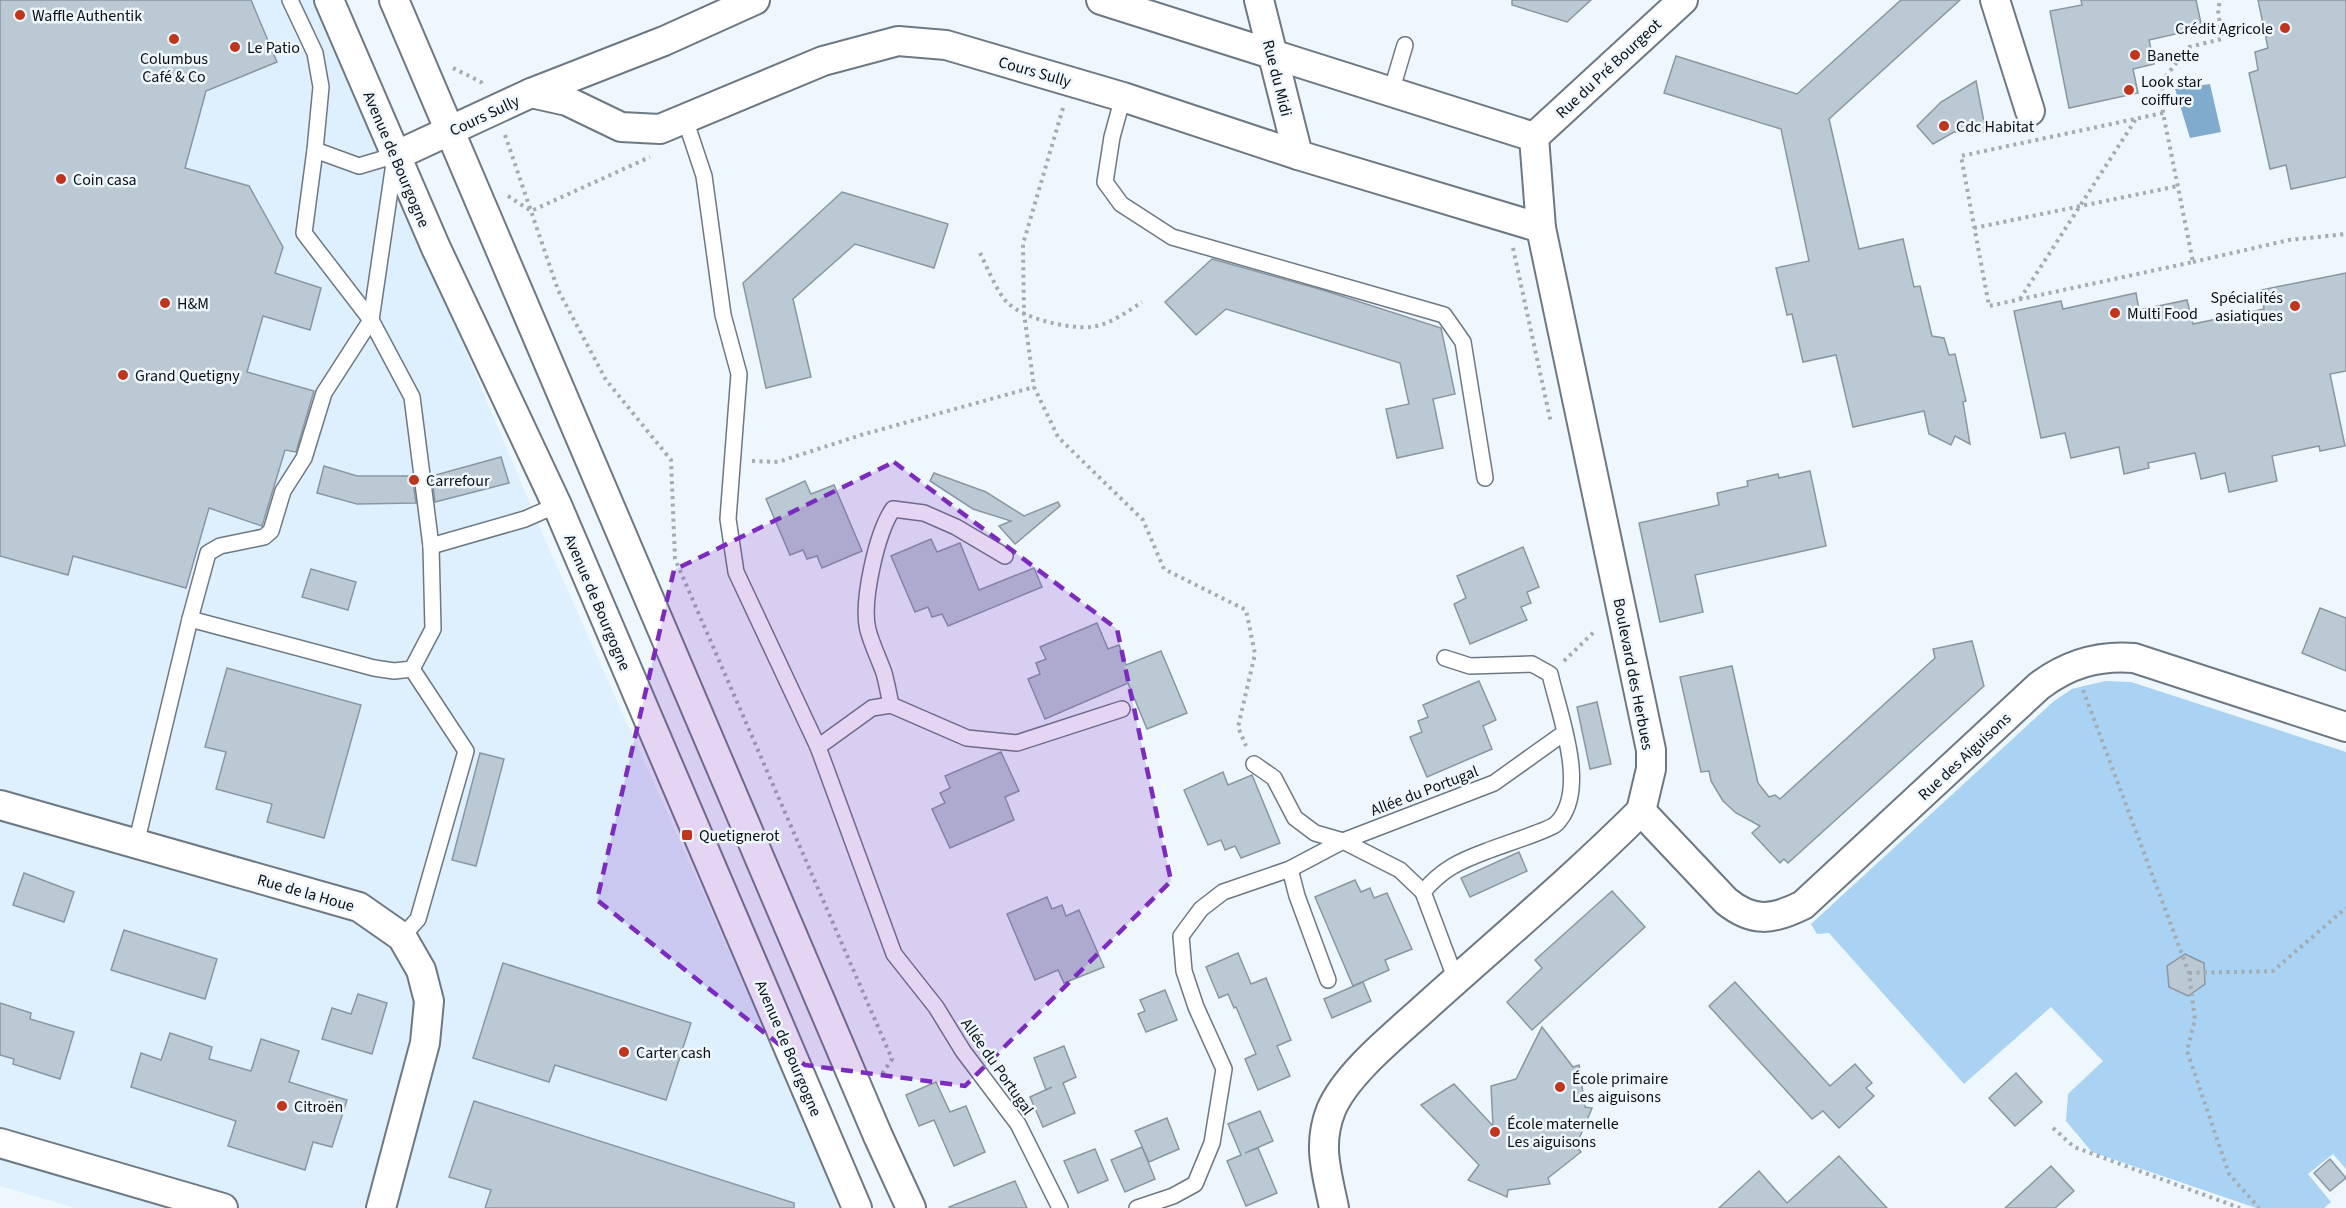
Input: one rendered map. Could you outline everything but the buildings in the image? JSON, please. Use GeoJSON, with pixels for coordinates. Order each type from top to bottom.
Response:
{"type":"FeatureCollection","features":[{"type":"Feature","properties":{"kind":"street","name":"Avenue de Bourgogne"},"geometry":{"type":"LineString","coordinates":[[329,0],[402,152],[425,194],[595,556],[871,1208]]}},
{"type":"Feature","properties":{"kind":"street","name":"Avenue de Bourgogne"},"geometry":{"type":"LineString","coordinates":[[348,0],[436,248],[557,505],[857,1208]]}},
{"type":"Feature","properties":{"kind":"street","name":"Avenue de Bourgogne"},"geometry":{"type":"LineString","coordinates":[[381,0],[444,134],[911,1208]]}},
{"type":"Feature","properties":{"kind":"street","name":"Avenue de Bourgogne"},"geometry":{"type":"LineString","coordinates":[[394,0],[444,134],[789,966],[895,1208]]}},
{"type":"Feature","properties":{"kind":"street","name":"Cours Sully"},"geometry":{"type":"LineString","coordinates":[[402,152],[531,93],[663,41],[755,0]]}},
{"type":"Feature","properties":{"kind":"street"},"geometry":{"type":"LineString","coordinates":[[1101,0],[1534,137]]}},
{"type":"Feature","properties":{"kind":"street","name":"Rue du Midi"},"geometry":{"type":"LineString","coordinates":[[1259,0],[1298,155]]}},
{"type":"Feature","properties":{"kind":"street","name":"Rue du Pré Bourgeot"},"geometry":{"type":"LineString","coordinates":[[1534,137],[1683,0]]}},
{"type":"Feature","properties":{"kind":"street"},"geometry":{"type":"LineString","coordinates":[[1995,0],[2030,111]]}},
{"type":"Feature","properties":{"kind":"street","name":"Cours Sully"},"geometry":{"type":"LineString","coordinates":[[531,93],[567,101],[621,127],[660,129],[823,61],[898,41],[946,45],[1071,81],[1298,155],[1541,228]]}},
{"type":"Feature","properties":{"kind":"street","name":"Boulevard des Herbues"},"geometry":{"type":"LineString","coordinates":[[1534,137],[1541,228],[1651,750],[1652,770],[1641,811]]}},
{"type":"Feature","properties":{"kind":"street","name":"Rue des Aiguisons"},"geometry":{"type":"LineString","coordinates":[[1641,811],[1726,901],[1739,912],[1753,917],[1766,917],[1789,912],[1803,905],[2039,686],[2055,674],[2092,659],[2134,658],[2346,727]]}},
{"type":"Feature","properties":{"kind":"street","name":"Rue de la Houe"},"geometry":{"type":"LineString","coordinates":[[0,806],[359,907],[402,937],[421,970],[429,1001],[424,1042],[381,1208]]}},
{"type":"Feature","properties":{"kind":"street"},"geometry":{"type":"LineString","coordinates":[[1334,1208],[1322,1152],[1331,1110],[1343,1089],[1358,1071],[1641,811]]}},
{"type":"Feature","properties":{"kind":"street"},"geometry":{"type":"LineString","coordinates":[[0,1143],[223,1208]]}},
{"type":"Feature","properties":{"kind":"lane"},"geometry":{"type":"LineString","coordinates":[[291,0],[315,53],[321,87],[304,233],[371,320],[412,397],[432,546],[433,629],[412,669]]}},
{"type":"Feature","properties":{"kind":"lane"},"geometry":{"type":"LineString","coordinates":[[1390,92],[1404,45]]}},
{"type":"Feature","properties":{"kind":"lane"},"geometry":{"type":"LineString","coordinates":[[1123,97],[1112,136],[1106,182],[1121,204],[1172,237],[1444,315],[1463,342],[1485,478]]}},
{"type":"Feature","properties":{"kind":"lane","name":"Allée du Portugal"},"geometry":{"type":"LineString","coordinates":[[685,119],[704,176],[723,315],[739,374],[728,519],[736,572],[818,747],[894,954],[936,1007],[963,1051],[1018,1124],[1060,1208]]}},
{"type":"Feature","properties":{"kind":"lane"},"geometry":{"type":"LineString","coordinates":[[136,844],[208,553],[220,546],[264,537],[271,531],[283,491],[304,458],[324,393],[371,320],[402,152],[358,166],[315,150]]}},
{"type":"Feature","properties":{"kind":"lane"},"geometry":{"type":"LineString","coordinates":[[432,546],[525,519],[557,505]]}},
{"type":"Feature","properties":{"kind":"lane"},"geometry":{"type":"LineString","coordinates":[[891,705],[884,674],[868,629],[867,610],[877,547],[887,518],[893,509],[924,513],[956,527],[1005,556]]}},
{"type":"Feature","properties":{"kind":"lane"},"geometry":{"type":"LineString","coordinates":[[190,619],[374,668],[394,671],[412,669]]}},
{"type":"Feature","properties":{"kind":"lane"},"geometry":{"type":"LineString","coordinates":[[1423,892],[1433,880],[1454,864],[1555,825],[1570,801],[1572,765],[1550,674],[1532,664],[1470,666],[1445,658]]}},
{"type":"Feature","properties":{"kind":"lane"},"geometry":{"type":"LineString","coordinates":[[402,937],[418,919],[466,751],[412,669]]}},
{"type":"Feature","properties":{"kind":"lane"},"geometry":{"type":"LineString","coordinates":[[818,747],[872,708],[891,705],[967,738],[1017,743],[1122,709]]}},
{"type":"Feature","properties":{"kind":"lane","name":"Allée du Portugal"},"geometry":{"type":"LineString","coordinates":[[1137,1208],[1175,1202],[1195,1184],[1212,1143],[1224,1069],[1196,1007],[1184,971],[1180,936],[1201,909],[1223,892],[1290,869],[1343,841],[1494,783],[1564,734]]}},
{"type":"Feature","properties":{"kind":"lane"},"geometry":{"type":"LineString","coordinates":[[1254,764],[1274,778],[1295,818],[1316,833],[1343,841],[1400,870],[1423,892],[1456,980]]}},
{"type":"Feature","properties":{"kind":"lane"},"geometry":{"type":"LineString","coordinates":[[1290,869],[1297,897],[1328,980]]}},
{"type":"Feature","properties":{"kind":"path"},"geometry":{"type":"LineString","coordinates":[[2193,262],[2163,113],[2162,81],[2189,47],[2222,39],[2217,9],[2220,0]]}},
{"type":"Feature","properties":{"kind":"path"},"geometry":{"type":"LineString","coordinates":[[1071,81],[1023,244],[1024,313],[1034,387],[1058,437],[1143,520],[1164,570],[1246,610],[1255,654],[1238,727],[1254,764]]}},
{"type":"Feature","properties":{"kind":"path"},"geometry":{"type":"LineString","coordinates":[[496,110],[558,290],[606,380],[670,460],[675,559],[892,1059],[876,1083]]}},
{"type":"Feature","properties":{"kind":"path"},"geometry":{"type":"LineString","coordinates":[[2163,113],[1960,156],[1989,306],[2289,240],[2346,234]]}},
{"type":"Feature","properties":{"kind":"path"},"geometry":{"type":"LineString","coordinates":[[2019,300],[2137,119]]}},
{"type":"Feature","properties":{"kind":"path"},"geometry":{"type":"LineString","coordinates":[[1974,228],[2178,186]]}},
{"type":"Feature","properties":{"kind":"path"},"geometry":{"type":"LineString","coordinates":[[980,253],[1007,302],[1024,313],[1052,324],[1092,327],[1120,316],[1142,302]]}},
{"type":"Feature","properties":{"kind":"path"},"geometry":{"type":"LineString","coordinates":[[733,460],[778,462],[861,435],[1034,387]]}},
{"type":"Feature","properties":{"kind":"path"},"geometry":{"type":"LineString","coordinates":[[2073,666],[2189,973],[2195,1020],[2187,1051],[2229,1174],[2259,1208]]}},
{"type":"Feature","properties":{"kind":"path"},"geometry":{"type":"LineString","coordinates":[[2189,973],[2273,971],[2346,908]]}},
{"type":"Feature","properties":{"kind":"path"},"geometry":{"type":"LineString","coordinates":[[2053,1128],[2074,1147],[2240,1208]]}},
{"type":"Feature","properties":{"kind":"highlighted area"},"geometry":{"type":"Polygon","coordinates":[[[894,462],[1117,629],[1171,881],[965,1086],[805,1065],[597,900],[674,570],[894,462]]]}},
{"type":"Feature","properties":{"kind":"shaded area"},"geometry":{"type":"Polygon","coordinates":[[[0,0],[318,0],[547,544],[820,1155],[838,1208],[75,1208],[0,1186],[0,0]]]}},
{"type":"Feature","properties":{"kind":"shaded area"},"geometry":{"type":"Polygon","coordinates":[[[2210,84],[2221,132],[2190,138],[2175,89],[2210,84]]]}},
{"type":"Feature","properties":{"kind":"shaded area"},"geometry":{"type":"Polygon","coordinates":[[[2105,681],[2131,682],[2346,752],[2346,1169],[2333,1154],[2308,1174],[2331,1202],[2324,1208],[2256,1208],[2092,1152],[2066,1121],[2068,1094],[2103,1061],[2051,1007],[1964,1084],[1829,933],[1817,934],[1811,924],[2054,701],[2072,689],[2105,681]]]}},
{"type":"Feature","properties":{"kind":"place","name":"Waffle Authentik"},"geometry":{"type":"Point","coordinates":[20,15]}},
{"type":"Feature","properties":{"kind":"place","name":"Crédit Agricole"},"geometry":{"type":"Point","coordinates":[2285,28]}},
{"type":"Feature","properties":{"kind":"place","name":"Columbus Café & Co"},"geometry":{"type":"Point","coordinates":[174,39]}},
{"type":"Feature","properties":{"kind":"place","name":"Le Patio"},"geometry":{"type":"Point","coordinates":[235,47]}},
{"type":"Feature","properties":{"kind":"place","name":"Banette"},"geometry":{"type":"Point","coordinates":[2135,55]}},
{"type":"Feature","properties":{"kind":"place","name":"Look star coiffure"},"geometry":{"type":"Point","coordinates":[2129,90]}},
{"type":"Feature","properties":{"kind":"place","name":"Cdc Habitat"},"geometry":{"type":"Point","coordinates":[1944,126]}},
{"type":"Feature","properties":{"kind":"place","name":"Coin casa"},"geometry":{"type":"Point","coordinates":[61,179]}},
{"type":"Feature","properties":{"kind":"place","name":"H&M"},"geometry":{"type":"Point","coordinates":[165,303]}},
{"type":"Feature","properties":{"kind":"place","name":"Spécialités asiatiques"},"geometry":{"type":"Point","coordinates":[2295,306]}},
{"type":"Feature","properties":{"kind":"place","name":"Multi Food"},"geometry":{"type":"Point","coordinates":[2115,313]}},
{"type":"Feature","properties":{"kind":"place","name":"Grand Quetigny"},"geometry":{"type":"Point","coordinates":[123,375]}},
{"type":"Feature","properties":{"kind":"place","name":"Carrefour"},"geometry":{"type":"Point","coordinates":[414,480]}},
{"type":"Feature","properties":{"kind":"place","name":"Quetignerot"},"geometry":{"type":"Point","coordinates":[687,835]}},
{"type":"Feature","properties":{"kind":"place","name":"Carter cash"},"geometry":{"type":"Point","coordinates":[624,1052]}},
{"type":"Feature","properties":{"kind":"place","name":"École primaire Les aiguisons"},"geometry":{"type":"Point","coordinates":[1560,1087]}},
{"type":"Feature","properties":{"kind":"place","name":"Citroën"},"geometry":{"type":"Point","coordinates":[282,1106]}},
{"type":"Feature","properties":{"kind":"place","name":"École maternelle Les aiguisons"},"geometry":{"type":"Point","coordinates":[1495,1132]}}]}
